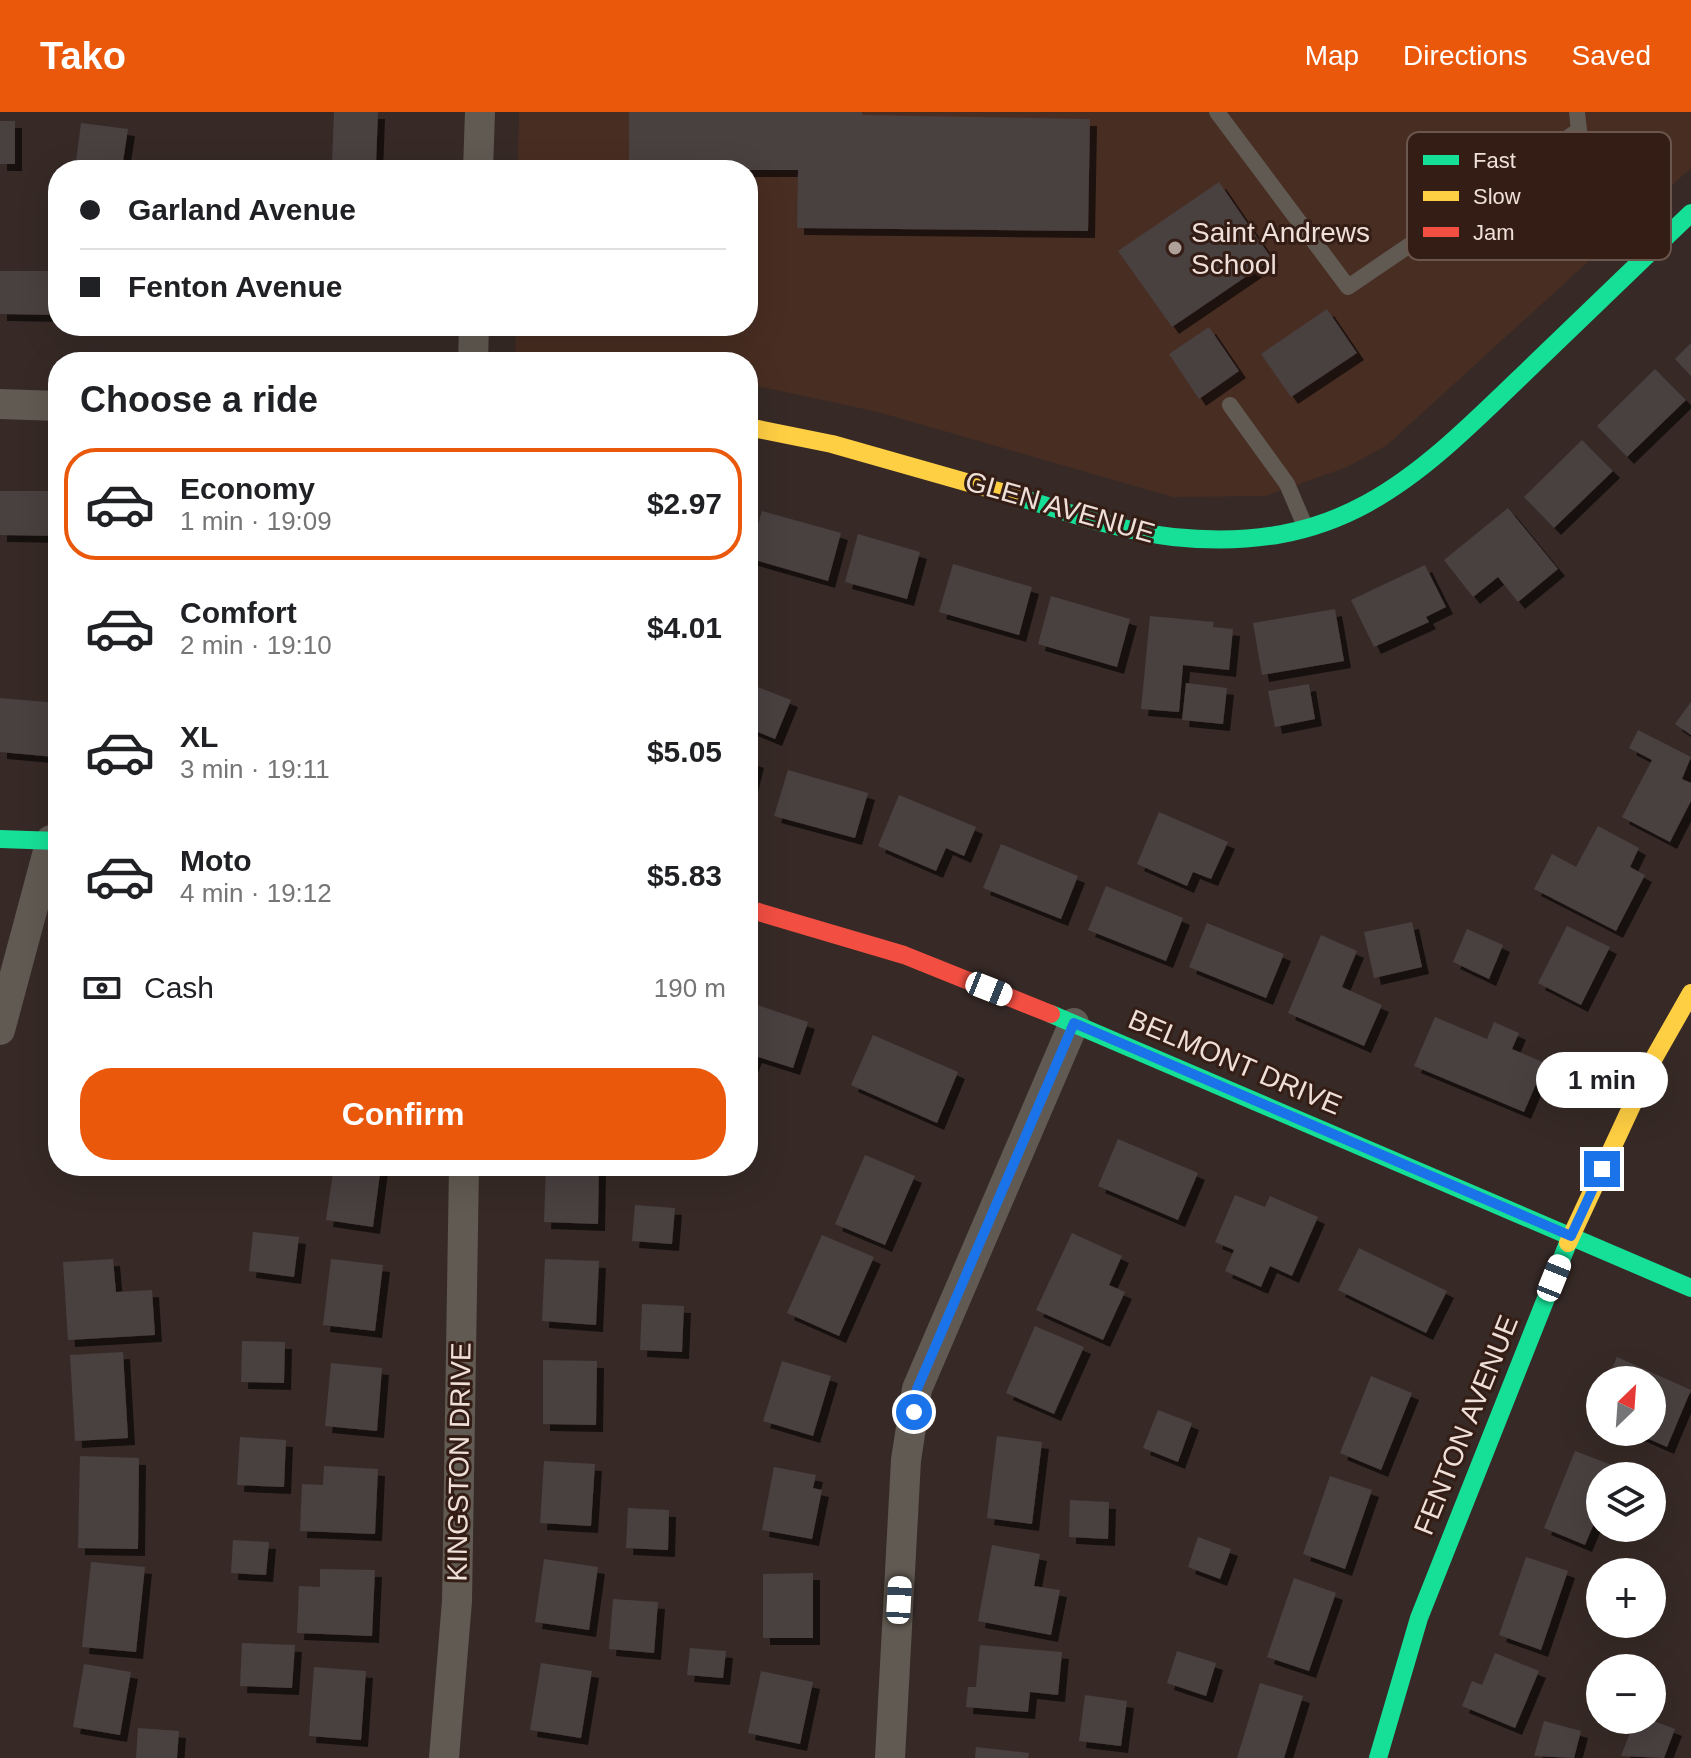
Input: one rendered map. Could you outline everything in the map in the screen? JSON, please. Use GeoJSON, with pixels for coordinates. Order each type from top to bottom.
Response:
{"type":"FeatureCollection","features":[{"type":"Feature","properties":{"kind":"street"},"geometry":{"type":"LineString","coordinates":[[478,160],[480,112]]}},
{"type":"Feature","properties":{"kind":"street","name":"GLEN AVENUE"},"geometry":{"type":"LineString","coordinates":[[1671,232],[1691,213]]}},
{"type":"Feature","properties":{"kind":"street","name":"GLEN AVENUE"},"geometry":{"type":"LineString","coordinates":[[758,429],[847,448],[1153,535],[1222,541],[1307,529],[1363,507],[1410,478],[1453,442],[1642,260]]}},
{"type":"Feature","properties":{"kind":"street"},"geometry":{"type":"LineString","coordinates":[[0,404],[48,406]]}},
{"type":"Feature","properties":{"kind":"street"},"geometry":{"type":"LineString","coordinates":[[0,839],[48,841]]}},
{"type":"Feature","properties":{"kind":"street"},"geometry":{"type":"LineString","coordinates":[[0,1030],[48,865]]}},
{"type":"Feature","properties":{"kind":"street","name":"BELMONT DRIVE"},"geometry":{"type":"LineString","coordinates":[[758,912],[904,955],[1074,1023],[1691,1288]]}},
{"type":"Feature","properties":{"kind":"street","name":"FENTON AVENUE"},"geometry":{"type":"LineString","coordinates":[[1378,1758],[1419,1618],[1571,1236],[1654,1058],[1691,993]]}},
{"type":"Feature","properties":{"kind":"street"},"geometry":{"type":"LineString","coordinates":[[890,1758],[906,1460],[917,1389],[1074,1023]]}},
{"type":"Feature","properties":{"kind":"street","name":"KINGSTON DRIVE"},"geometry":{"type":"LineString","coordinates":[[444,1758],[457,1601],[464,1176]]}},
{"type":"Feature","properties":{"kind":"lane"},"geometry":{"type":"LineString","coordinates":[[1217,112],[1348,287],[1407,247]]}},
{"type":"Feature","properties":{"kind":"lane"},"geometry":{"type":"LineString","coordinates":[[1576,132],[1579,130],[1577,112]]}},
{"type":"Feature","properties":{"kind":"lane"},"geometry":{"type":"LineString","coordinates":[[1230,405],[1287,484],[1307,529]]}},
{"type":"Feature","properties":{"kind":"shaded area","name":"Saint Andrews School"},"geometry":{"type":"Polygon","coordinates":[[[519,112],[1691,112],[1691,168],[1671,186],[1671,132],[1407,132],[1407,260],[1590,260],[1387,445],[1347,467],[1265,496],[1173,497],[878,412],[758,386],[758,352],[515,352],[516,336],[758,336],[758,160],[518,160],[519,112]]]}},
{"type":"Feature","properties":{"kind":"building"},"geometry":{"type":"Polygon","coordinates":[[[334,112],[378,112],[376,160],[332,160],[334,112]]]}},
{"type":"Feature","properties":{"kind":"building"},"geometry":{"type":"Polygon","coordinates":[[[629,112],[862,112],[862,115],[1090,119],[1088,231],[797,228],[798,170],[758,170],[758,160],[629,160],[629,112]]]}},
{"type":"Feature","properties":{"kind":"building"},"geometry":{"type":"Polygon","coordinates":[[[0,121],[15,121],[15,164],[0,164],[0,121]]]}},
{"type":"Feature","properties":{"kind":"building"},"geometry":{"type":"Polygon","coordinates":[[[81,123],[128,129],[123,160],[76,160],[81,123]]]}},
{"type":"Feature","properties":{"kind":"building"},"geometry":{"type":"Polygon","coordinates":[[[1219,182],[1272,259],[1172,327],[1118,251],[1219,182]]]}},
{"type":"Feature","properties":{"kind":"building"},"geometry":{"type":"Polygon","coordinates":[[[0,271],[48,271],[48,315],[0,314],[0,271]]]}},
{"type":"Feature","properties":{"kind":"building"},"geometry":{"type":"Polygon","coordinates":[[[1327,309],[1357,353],[1291,397],[1261,354],[1327,309]]]}},
{"type":"Feature","properties":{"kind":"building"},"geometry":{"type":"Polygon","coordinates":[[[1209,327],[1239,371],[1199,399],[1169,354],[1209,327]]]}},
{"type":"Feature","properties":{"kind":"building"},"geometry":{"type":"Polygon","coordinates":[[[1691,343],[1691,376],[1675,359],[1691,343]]]}},
{"type":"Feature","properties":{"kind":"building"},"geometry":{"type":"Polygon","coordinates":[[[1655,369],[1686,400],[1627,457],[1597,426],[1655,369]]]}},
{"type":"Feature","properties":{"kind":"building"},"geometry":{"type":"Polygon","coordinates":[[[1582,440],[1613,471],[1554,528],[1524,497],[1582,440]]]}},
{"type":"Feature","properties":{"kind":"building"},"geometry":{"type":"Polygon","coordinates":[[[0,491],[48,491],[48,536],[0,535],[0,491]]]}},
{"type":"Feature","properties":{"kind":"building"},"geometry":{"type":"Polygon","coordinates":[[[1508,508],[1558,569],[1518,602],[1498,577],[1473,597],[1444,560],[1508,508]]]}},
{"type":"Feature","properties":{"kind":"building"},"geometry":{"type":"Polygon","coordinates":[[[762,511],[841,533],[828,581],[758,561],[758,524],[762,511]]]}},
{"type":"Feature","properties":{"kind":"building"},"geometry":{"type":"Polygon","coordinates":[[[858,534],[920,552],[907,599],[845,582],[858,534]]]}},
{"type":"Feature","properties":{"kind":"building"},"geometry":{"type":"Polygon","coordinates":[[[953,564],[1032,587],[1019,635],[939,612],[953,564]]]}},
{"type":"Feature","properties":{"kind":"building"},"geometry":{"type":"Polygon","coordinates":[[[1425,565],[1446,607],[1426,617],[1429,622],[1374,647],[1351,600],[1425,565]]]}},
{"type":"Feature","properties":{"kind":"building"},"geometry":{"type":"Polygon","coordinates":[[[1051,596],[1130,619],[1117,667],[1038,644],[1051,596]]]}},
{"type":"Feature","properties":{"kind":"building"},"geometry":{"type":"Polygon","coordinates":[[[1335,609],[1344,661],[1262,675],[1253,623],[1335,609]]]}},
{"type":"Feature","properties":{"kind":"building"},"geometry":{"type":"Polygon","coordinates":[[[1150,616],[1214,622],[1213,627],[1233,629],[1229,670],[1183,665],[1179,712],[1141,709],[1150,616]]]}},
{"type":"Feature","properties":{"kind":"building"},"geometry":{"type":"Polygon","coordinates":[[[1186,683],[1227,688],[1223,724],[1182,720],[1186,683]]]}},
{"type":"Feature","properties":{"kind":"building"},"geometry":{"type":"Polygon","coordinates":[[[1309,684],[1315,719],[1275,727],[1268,691],[1309,684]]]}},
{"type":"Feature","properties":{"kind":"building"},"geometry":{"type":"Polygon","coordinates":[[[758,687],[791,700],[775,739],[758,732],[758,687]]]}},
{"type":"Feature","properties":{"kind":"building"},"geometry":{"type":"Polygon","coordinates":[[[0,698],[48,702],[48,756],[0,752],[0,698]]]}},
{"type":"Feature","properties":{"kind":"building"},"geometry":{"type":"Polygon","coordinates":[[[1691,702],[1691,735],[1675,724],[1691,702]]]}},
{"type":"Feature","properties":{"kind":"building"},"geometry":{"type":"Polygon","coordinates":[[[1638,730],[1691,757],[1682,779],[1691,783],[1691,801],[1670,842],[1622,817],[1652,760],[1629,748],[1638,730]]]}},
{"type":"Feature","properties":{"kind":"building"},"geometry":{"type":"Polygon","coordinates":[[[788,770],[868,793],[855,838],[774,816],[788,770]]]}},
{"type":"Feature","properties":{"kind":"building"},"geometry":{"type":"Polygon","coordinates":[[[899,795],[976,827],[964,856],[946,848],[936,871],[878,846],[899,795]]]}},
{"type":"Feature","properties":{"kind":"building"},"geometry":{"type":"Polygon","coordinates":[[[1159,812],[1228,842],[1211,879],[1193,872],[1187,886],[1137,864],[1159,812]]]}},
{"type":"Feature","properties":{"kind":"building"},"geometry":{"type":"Polygon","coordinates":[[[1598,826],[1639,848],[1630,867],[1645,875],[1616,931],[1534,889],[1552,854],[1576,867],[1598,826]]]}},
{"type":"Feature","properties":{"kind":"building"},"geometry":{"type":"Polygon","coordinates":[[[1001,844],[1078,876],[1061,919],[983,888],[1001,844]]]}},
{"type":"Feature","properties":{"kind":"building"},"geometry":{"type":"Polygon","coordinates":[[[1106,886],[1183,918],[1166,961],[1088,930],[1106,886]]]}},
{"type":"Feature","properties":{"kind":"building"},"geometry":{"type":"Polygon","coordinates":[[[1412,922],[1422,967],[1374,978],[1364,932],[1412,922]]]}},
{"type":"Feature","properties":{"kind":"building"},"geometry":{"type":"Polygon","coordinates":[[[1207,923],[1284,954],[1266,998],[1189,967],[1207,923]]]}},
{"type":"Feature","properties":{"kind":"building"},"geometry":{"type":"Polygon","coordinates":[[[1567,926],[1610,947],[1581,1005],[1538,983],[1567,926]]]}},
{"type":"Feature","properties":{"kind":"building"},"geometry":{"type":"Polygon","coordinates":[[[1467,929],[1503,945],[1489,979],[1453,962],[1467,929]]]}},
{"type":"Feature","properties":{"kind":"building"},"geometry":{"type":"Polygon","coordinates":[[[1321,935],[1357,951],[1342,987],[1382,1005],[1364,1046],[1288,1013],[1321,935]]]}},
{"type":"Feature","properties":{"kind":"building"},"geometry":{"type":"Polygon","coordinates":[[[758,1005],[808,1022],[793,1068],[758,1057],[758,1005]]]}},
{"type":"Feature","properties":{"kind":"building"},"geometry":{"type":"Polygon","coordinates":[[[1435,1017],[1487,1039],[1494,1022],[1519,1033],[1512,1049],[1545,1063],[1524,1112],[1414,1066],[1435,1017]]]}},
{"type":"Feature","properties":{"kind":"building"},"geometry":{"type":"Polygon","coordinates":[[[873,1035],[958,1072],[937,1123],[851,1085],[873,1035]]]}},
{"type":"Feature","properties":{"kind":"building"},"geometry":{"type":"Polygon","coordinates":[[[1118,1139],[1198,1173],[1178,1220],[1098,1186],[1118,1139]]]}},
{"type":"Feature","properties":{"kind":"building"},"geometry":{"type":"Polygon","coordinates":[[[865,1155],[915,1176],[885,1245],[835,1224],[865,1155]]]}},
{"type":"Feature","properties":{"kind":"building"},"geometry":{"type":"Polygon","coordinates":[[[333,1176],[380,1176],[373,1227],[326,1220],[333,1176]]]}},
{"type":"Feature","properties":{"kind":"building"},"geometry":{"type":"Polygon","coordinates":[[[546,1176],[599,1176],[598,1224],[544,1222],[546,1176]]]}},
{"type":"Feature","properties":{"kind":"building"},"geometry":{"type":"Polygon","coordinates":[[[1235,1195],[1265,1207],[1270,1196],[1318,1217],[1292,1276],[1270,1266],[1261,1287],[1225,1271],[1234,1250],[1215,1242],[1235,1195]]]}},
{"type":"Feature","properties":{"kind":"building"},"geometry":{"type":"Polygon","coordinates":[[[635,1205],[675,1208],[672,1244],[632,1241],[635,1205]]]}},
{"type":"Feature","properties":{"kind":"building"},"geometry":{"type":"Polygon","coordinates":[[[253,1232],[299,1237],[294,1277],[249,1271],[253,1232]]]}},
{"type":"Feature","properties":{"kind":"building"},"geometry":{"type":"Polygon","coordinates":[[[1072,1233],[1122,1256],[1109,1285],[1125,1292],[1103,1340],[1036,1310],[1072,1233]]]}},
{"type":"Feature","properties":{"kind":"building"},"geometry":{"type":"Polygon","coordinates":[[[822,1235],[874,1257],[839,1336],[787,1313],[822,1235]]]}},
{"type":"Feature","properties":{"kind":"building"},"geometry":{"type":"Polygon","coordinates":[[[1359,1248],[1447,1291],[1426,1333],[1338,1290],[1359,1248]]]}},
{"type":"Feature","properties":{"kind":"building"},"geometry":{"type":"Polygon","coordinates":[[[113,1259],[116,1292],[152,1290],[155,1335],[68,1340],[63,1262],[113,1259]]]}},
{"type":"Feature","properties":{"kind":"building"},"geometry":{"type":"Polygon","coordinates":[[[331,1259],[383,1265],[375,1331],[323,1325],[331,1259]]]}},
{"type":"Feature","properties":{"kind":"building"},"geometry":{"type":"Polygon","coordinates":[[[545,1259],[599,1261],[596,1325],[542,1321],[545,1259]]]}},
{"type":"Feature","properties":{"kind":"building"},"geometry":{"type":"Polygon","coordinates":[[[642,1304],[684,1306],[682,1352],[640,1350],[642,1304]]]}},
{"type":"Feature","properties":{"kind":"building"},"geometry":{"type":"Polygon","coordinates":[[[1035,1326],[1084,1347],[1054,1414],[1006,1393],[1035,1326]]]}},
{"type":"Feature","properties":{"kind":"building"},"geometry":{"type":"Polygon","coordinates":[[[242,1341],[285,1342],[284,1383],[241,1382],[242,1341]]]}},
{"type":"Feature","properties":{"kind":"building"},"geometry":{"type":"Polygon","coordinates":[[[123,1352],[128,1438],[75,1441],[70,1355],[123,1352]]]}},
{"type":"Feature","properties":{"kind":"building"},"geometry":{"type":"Polygon","coordinates":[[[1617,1357],[1637,1366],[1613,1366],[1617,1357]]]}},
{"type":"Feature","properties":{"kind":"building"},"geometry":{"type":"Polygon","coordinates":[[[543,1360],[597,1361],[596,1425],[543,1424],[543,1360]]]}},
{"type":"Feature","properties":{"kind":"building"},"geometry":{"type":"Polygon","coordinates":[[[782,1361],[831,1376],[813,1436],[763,1421],[782,1361]]]}},
{"type":"Feature","properties":{"kind":"building"},"geometry":{"type":"Polygon","coordinates":[[[331,1363],[382,1368],[377,1431],[325,1426],[331,1363]]]}},
{"type":"Feature","properties":{"kind":"building"},"geometry":{"type":"Polygon","coordinates":[[[1371,1376],[1412,1393],[1381,1470],[1340,1453],[1371,1376]]]}},
{"type":"Feature","properties":{"kind":"building"},"geometry":{"type":"Polygon","coordinates":[[[1666,1379],[1691,1390],[1667,1447],[1665,1446],[1666,1379]]]}},
{"type":"Feature","properties":{"kind":"building"},"geometry":{"type":"Polygon","coordinates":[[[1158,1410],[1192,1423],[1178,1462],[1143,1448],[1158,1410]]]}},
{"type":"Feature","properties":{"kind":"building"},"geometry":{"type":"Polygon","coordinates":[[[997,1436],[1042,1442],[1032,1524],[987,1518],[997,1436]]]}},
{"type":"Feature","properties":{"kind":"building"},"geometry":{"type":"Polygon","coordinates":[[[240,1437],[286,1440],[284,1487],[237,1485],[240,1437]]]}},
{"type":"Feature","properties":{"kind":"building"},"geometry":{"type":"Polygon","coordinates":[[[1575,1451],[1604,1462],[1586,1462],[1585,1545],[1544,1528],[1575,1451]]]}},
{"type":"Feature","properties":{"kind":"building"},"geometry":{"type":"Polygon","coordinates":[[[80,1456],[139,1458],[138,1549],[78,1548],[80,1456]]]}},
{"type":"Feature","properties":{"kind":"building"},"geometry":{"type":"Polygon","coordinates":[[[544,1461],[595,1464],[591,1526],[540,1523],[544,1461]]]}},
{"type":"Feature","properties":{"kind":"building"},"geometry":{"type":"Polygon","coordinates":[[[324,1466],[378,1469],[375,1534],[300,1531],[302,1484],[323,1485],[324,1466]]]}},
{"type":"Feature","properties":{"kind":"building"},"geometry":{"type":"Polygon","coordinates":[[[774,1467],[816,1475],[813,1488],[822,1490],[812,1539],[762,1530],[774,1467]]]}},
{"type":"Feature","properties":{"kind":"building"},"geometry":{"type":"Polygon","coordinates":[[[1330,1476],[1372,1490],[1345,1569],[1303,1554],[1330,1476]]]}},
{"type":"Feature","properties":{"kind":"building"},"geometry":{"type":"Polygon","coordinates":[[[1070,1500],[1109,1502],[1108,1539],[1069,1537],[1070,1500]]]}},
{"type":"Feature","properties":{"kind":"building"},"geometry":{"type":"Polygon","coordinates":[[[628,1508],[669,1510],[668,1550],[626,1548],[628,1508]]]}},
{"type":"Feature","properties":{"kind":"building"},"geometry":{"type":"Polygon","coordinates":[[[1198,1537],[1231,1549],[1220,1579],[1188,1567],[1198,1537]]]}},
{"type":"Feature","properties":{"kind":"building"},"geometry":{"type":"Polygon","coordinates":[[[233,1540],[269,1542],[266,1575],[231,1573],[233,1540]]]}},
{"type":"Feature","properties":{"kind":"building"},"geometry":{"type":"Polygon","coordinates":[[[992,1545],[1040,1554],[1034,1586],[1060,1590],[1051,1635],[978,1621],[992,1545]]]}},
{"type":"Feature","properties":{"kind":"building"},"geometry":{"type":"Polygon","coordinates":[[[1526,1557],[1568,1571],[1541,1650],[1499,1635],[1526,1557]]]}},
{"type":"Feature","properties":{"kind":"building"},"geometry":{"type":"Polygon","coordinates":[[[544,1559],[598,1567],[589,1630],[535,1622],[544,1559]]]}},
{"type":"Feature","properties":{"kind":"building"},"geometry":{"type":"Polygon","coordinates":[[[91,1562],[145,1567],[136,1652],[82,1647],[91,1562]]]}},
{"type":"Feature","properties":{"kind":"building"},"geometry":{"type":"Polygon","coordinates":[[[320,1569],[375,1570],[372,1636],[297,1633],[299,1586],[320,1587],[320,1569]]]}},
{"type":"Feature","properties":{"kind":"building"},"geometry":{"type":"Polygon","coordinates":[[[813,1573],[813,1638],[763,1638],[763,1574],[813,1573]]]}},
{"type":"Feature","properties":{"kind":"building"},"geometry":{"type":"Polygon","coordinates":[[[1294,1578],[1336,1593],[1309,1671],[1267,1657],[1294,1578]]]}},
{"type":"Feature","properties":{"kind":"building"},"geometry":{"type":"Polygon","coordinates":[[[613,1599],[658,1602],[654,1653],[609,1649],[613,1599]]]}},
{"type":"Feature","properties":{"kind":"building"},"geometry":{"type":"Polygon","coordinates":[[[242,1643],[295,1645],[292,1688],[240,1686],[242,1643]]]}},
{"type":"Feature","properties":{"kind":"building"},"geometry":{"type":"Polygon","coordinates":[[[980,1645],[1062,1652],[1058,1695],[1030,1692],[1028,1712],[966,1707],[968,1687],[976,1687],[980,1645]]]}},
{"type":"Feature","properties":{"kind":"building"},"geometry":{"type":"Polygon","coordinates":[[[690,1648],[726,1651],[723,1678],[687,1675],[690,1648]]]}},
{"type":"Feature","properties":{"kind":"building"},"geometry":{"type":"Polygon","coordinates":[[[1177,1651],[1216,1663],[1206,1696],[1167,1683],[1177,1651]]]}},
{"type":"Feature","properties":{"kind":"building"},"geometry":{"type":"Polygon","coordinates":[[[1495,1653],[1539,1671],[1515,1728],[1462,1706],[1472,1681],[1482,1685],[1495,1653]]]}},
{"type":"Feature","properties":{"kind":"building"},"geometry":{"type":"Polygon","coordinates":[[[541,1663],[592,1671],[581,1738],[530,1730],[541,1663]]]}},
{"type":"Feature","properties":{"kind":"building"},"geometry":{"type":"Polygon","coordinates":[[[84,1664],[131,1672],[120,1735],[73,1727],[84,1664]]]}},
{"type":"Feature","properties":{"kind":"building"},"geometry":{"type":"Polygon","coordinates":[[[314,1667],[366,1671],[361,1740],[309,1736],[314,1667]]]}},
{"type":"Feature","properties":{"kind":"building"},"geometry":{"type":"Polygon","coordinates":[[[761,1671],[813,1682],[800,1744],[748,1733],[761,1671]]]}},
{"type":"Feature","properties":{"kind":"building"},"geometry":{"type":"Polygon","coordinates":[[[1260,1683],[1303,1696],[1284,1758],[1237,1758],[1260,1683]]]}},
{"type":"Feature","properties":{"kind":"building"},"geometry":{"type":"Polygon","coordinates":[[[1085,1695],[1127,1701],[1121,1746],[1079,1741],[1085,1695]]]}},
{"type":"Feature","properties":{"kind":"building"},"geometry":{"type":"Polygon","coordinates":[[[1544,1721],[1581,1731],[1574,1758],[1534,1756],[1544,1721]]]}},
{"type":"Feature","properties":{"kind":"building"},"geometry":{"type":"Polygon","coordinates":[[[1666,1726],[1675,1729],[1664,1758],[1621,1756],[1630,1734],[1666,1734],[1666,1726]]]}},
{"type":"Feature","properties":{"kind":"building"},"geometry":{"type":"Polygon","coordinates":[[[138,1728],[179,1731],[177,1758],[136,1758],[138,1728]]]}},
{"type":"Feature","properties":{"kind":"building"},"geometry":{"type":"Polygon","coordinates":[[[976,1747],[1029,1753],[1028,1758],[975,1758],[976,1747]]]}},
{"type":"Feature","properties":{"kind":"traffic: fast"},"geometry":{"type":"LineString","coordinates":[[1671,232],[1691,213]]}},
{"type":"Feature","properties":{"kind":"traffic: fast"},"geometry":{"type":"LineString","coordinates":[[1015,496],[1113,526],[1173,537],[1233,539],[1286,533],[1333,519],[1375,499],[1415,472],[1493,404],[1642,260]]}},
{"type":"Feature","properties":{"kind":"traffic: fast"},"geometry":{"type":"LineString","coordinates":[[0,839],[48,841]]}},
{"type":"Feature","properties":{"kind":"traffic: fast"},"geometry":{"type":"LineString","coordinates":[[1051,1014],[1691,1288]]}},
{"type":"Feature","properties":{"kind":"traffic: fast"},"geometry":{"type":"LineString","coordinates":[[1378,1758],[1419,1618],[1568,1243]]}},
{"type":"Feature","properties":{"kind":"traffic: slow"},"geometry":{"type":"LineString","coordinates":[[758,429],[832,444],[1015,496]]}},
{"type":"Feature","properties":{"kind":"traffic: slow"},"geometry":{"type":"LineString","coordinates":[[1568,1243],[1654,1058],[1691,993]]}},
{"type":"Feature","properties":{"kind":"traffic: jam"},"geometry":{"type":"LineString","coordinates":[[758,912],[904,955],[1051,1014]]}},
{"type":"Feature","properties":{"kind":"place","name":"Saint Andrews School"},"geometry":{"type":"Point","coordinates":[1175,248]}},
{"type":"Feature","properties":{"kind":"route"},"geometry":{"type":"LineString","coordinates":[[914,1412],[917,1389],[1074,1023],[1571,1236],[1602,1169]]}}]}
